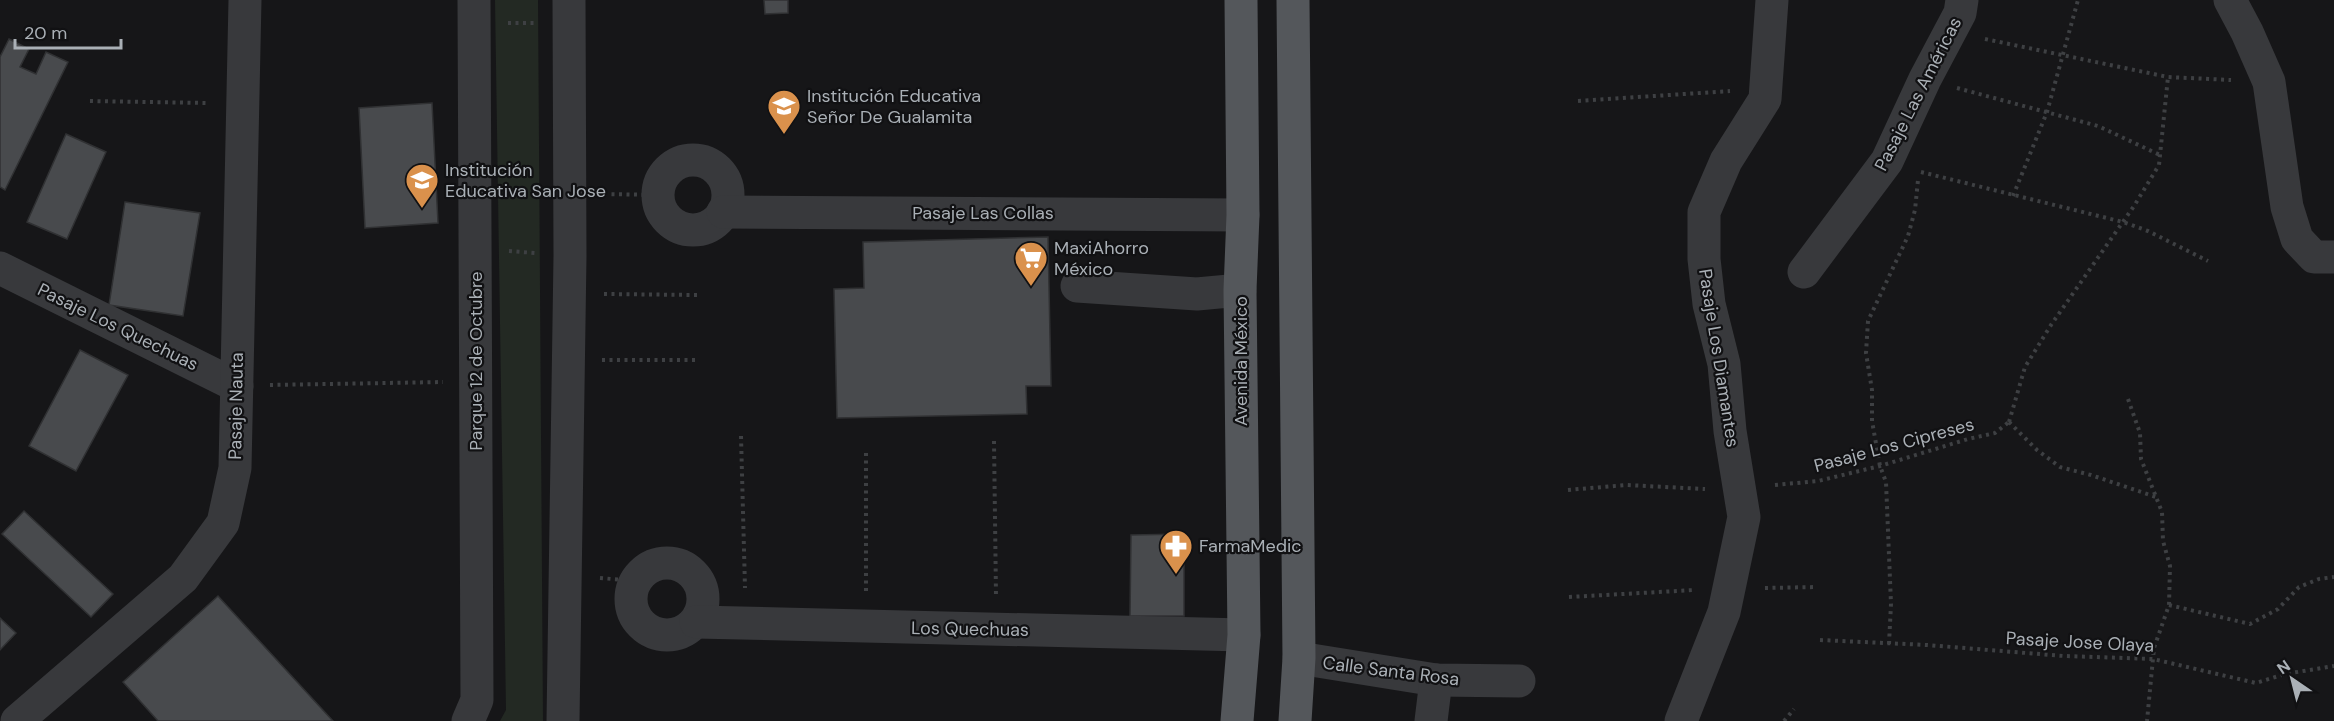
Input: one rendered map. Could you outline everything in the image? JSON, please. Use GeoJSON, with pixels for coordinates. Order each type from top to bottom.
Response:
{"type":"FeatureCollection","features":[{"type":"Feature","properties":{"kind":"main road","name":"Avenida México"},"geometry":{"type":"LineString","coordinates":[[1237,721],[1244,635],[1240,290],[1243,215],[1241,0]]}},
{"type":"Feature","properties":{"kind":"main road"},"geometry":{"type":"LineString","coordinates":[[1293,0],[1299,658],[1295,721]]}},
{"type":"Feature","properties":{"kind":"street","name":"Pasaje Nauta"},"geometry":{"type":"LineString","coordinates":[[17,721],[183,578],[223,523],[234,468],[245,0]]}},
{"type":"Feature","properties":{"kind":"street","name":"Pasaje Los Diamantes"},"geometry":{"type":"LineString","coordinates":[[1681,721],[1724,612],[1744,517],[1730,431],[1724,364],[1708,293],[1704,260],[1704,212],[1726,161],[1766,99],[1772,0]]}},
{"type":"Feature","properties":{"kind":"street","name":"Pasaje Las Américas"},"geometry":{"type":"LineString","coordinates":[[1804,272],[1887,161],[1960,13],[1962,0]]}},
{"type":"Feature","properties":{"kind":"street"},"geometry":{"type":"LineString","coordinates":[[2230,0],[2269,82],[2287,207],[2296,239],[2314,257],[2334,256]]}},
{"type":"Feature","properties":{"kind":"street","name":"Parque 12 de Octubre"},"geometry":{"type":"LineString","coordinates":[[468,721],[477,700],[474,11]]}},
{"type":"Feature","properties":{"kind":"street"},"geometry":{"type":"LineString","coordinates":[[563,721],[570,294],[569,12]]}},
{"type":"Feature","properties":{"kind":"street"},"geometry":{"type":"LineString","coordinates":[[697,160],[715,167],[726,183],[727,203],[723,212],[711,225],[693,229],[684,228],[668,219],[659,204],[658,195],[663,176],[670,168],[678,163],[697,160]]}},
{"type":"Feature","properties":{"kind":"street","name":"Pasaje Las Collas"},"geometry":{"type":"LineString","coordinates":[[723,212],[1243,215]]}},
{"type":"Feature","properties":{"kind":"street","name":"Pasaje Los Quechuas"},"geometry":{"type":"LineString","coordinates":[[0,268],[237,386]]}},
{"type":"Feature","properties":{"kind":"street"},"geometry":{"type":"LineString","coordinates":[[1077,286],[1197,294],[1240,290]]}},
{"type":"Feature","properties":{"kind":"street","name":"Los Quechuas"},"geometry":{"type":"LineString","coordinates":[[696,622],[1244,635]]}},
{"type":"Feature","properties":{"kind":"street","name":"Calle Santa Rosa"},"geometry":{"type":"LineString","coordinates":[[1299,658],[1436,680],[1519,681]]}},
{"type":"Feature","properties":{"kind":"street"},"geometry":{"type":"LineString","coordinates":[[1431,721],[1436,680]]}},
{"type":"Feature","properties":{"kind":"path"},"geometry":{"type":"LineString","coordinates":[[2013,196],[2048,112],[2078,0]]}},
{"type":"Feature","properties":{"kind":"path"},"geometry":{"type":"LineString","coordinates":[[474,11],[569,12]]}},
{"type":"Feature","properties":{"kind":"path"},"geometry":{"type":"LineString","coordinates":[[1949,32],[2168,78],[2269,82]]}},
{"type":"Feature","properties":{"kind":"path"},"geometry":{"type":"LineString","coordinates":[[2156,497],[2060,467],[2037,450],[2008,422],[2025,367],[2056,316],[2123,222],[2159,165],[2168,78]]}},
{"type":"Feature","properties":{"kind":"path"},"geometry":{"type":"LineString","coordinates":[[1925,80],[2098,126],[2160,155]]}},
{"type":"Feature","properties":{"kind":"path"},"geometry":{"type":"LineString","coordinates":[[1578,101],[1724,90],[1766,99]]}},
{"type":"Feature","properties":{"kind":"path"},"geometry":{"type":"LineString","coordinates":[[90,101],[242,104]]}},
{"type":"Feature","properties":{"kind":"path"},"geometry":{"type":"LineString","coordinates":[[1889,644],[1891,603],[1886,482],[1880,466],[1872,421],[1872,390],[1866,353],[1868,321],[1908,236],[1915,210],[1918,171],[2123,222],[2148,231],[2208,261]]}},
{"type":"Feature","properties":{"kind":"path"},"geometry":{"type":"LineString","coordinates":[[570,194],[658,195]]}},
{"type":"Feature","properties":{"kind":"path"},"geometry":{"type":"LineString","coordinates":[[476,249],[570,256]]}},
{"type":"Feature","properties":{"kind":"path"},"geometry":{"type":"LineString","coordinates":[[570,294],[697,295]]}},
{"type":"Feature","properties":{"kind":"path"},"geometry":{"type":"LineString","coordinates":[[569,360],[697,360]]}},
{"type":"Feature","properties":{"kind":"path"},"geometry":{"type":"LineString","coordinates":[[237,386],[476,381]]}},
{"type":"Feature","properties":{"kind":"path"},"geometry":{"type":"LineString","coordinates":[[2128,399],[2138,426],[2141,459],[2162,512],[2163,541],[2170,566],[2169,605],[2154,648],[2147,721]]}},
{"type":"Feature","properties":{"kind":"path","name":"Pasaje Los Cipreses"},"geometry":{"type":"LineString","coordinates":[[1568,490],[1626,484],[1739,490],[1818,481],[1995,433],[2008,422]]}},
{"type":"Feature","properties":{"kind":"path"},"geometry":{"type":"LineString","coordinates":[[741,436],[747,624]]}},
{"type":"Feature","properties":{"kind":"path"},"geometry":{"type":"LineString","coordinates":[[994,441],[997,629]]}},
{"type":"Feature","properties":{"kind":"path"},"geometry":{"type":"LineString","coordinates":[[866,450],[866,626]]}},
{"type":"Feature","properties":{"kind":"path"},"geometry":{"type":"LineString","coordinates":[[2169,605],[2250,624],[2278,609],[2299,587],[2319,579],[2334,577]]}},
{"type":"Feature","properties":{"kind":"path","name":"Pasaje Jose Olaya"},"geometry":{"type":"LineString","coordinates":[[1820,640],[2064,656],[2153,659],[2256,683],[2285,674],[2334,666]]}},
{"type":"Feature","properties":{"kind":"path"},"geometry":{"type":"LineString","coordinates":[[1784,721],[1794,709]]}},
{"type":"Feature","properties":{"kind":"shaded area"},"geometry":{"type":"Polygon","coordinates":[[[495,0],[538,0],[543,721],[500,721],[506,710],[495,0]]]}},
{"type":"Feature","properties":{"kind":"building"},"geometry":{"type":"Polygon","coordinates":[[[764,0],[788,0],[788,13],[765,14],[764,0]]]}},
{"type":"Feature","properties":{"kind":"building"},"geometry":{"type":"Polygon","coordinates":[[[9,39],[29,49],[20,67],[36,74],[46,52],[68,62],[5,190],[0,187],[0,57],[9,39]]]}},
{"type":"Feature","properties":{"kind":"building"},"geometry":{"type":"Polygon","coordinates":[[[432,103],[438,223],[365,228],[359,108],[432,103]]]}},
{"type":"Feature","properties":{"kind":"building"},"geometry":{"type":"Polygon","coordinates":[[[66,134],[106,152],[67,239],[27,222],[66,134]]]}},
{"type":"Feature","properties":{"kind":"building"},"geometry":{"type":"Polygon","coordinates":[[[125,202],[200,213],[183,316],[109,305],[125,202]]]}},
{"type":"Feature","properties":{"kind":"building"},"geometry":{"type":"Polygon","coordinates":[[[1048,237],[1051,386],[1026,386],[1027,414],[837,418],[834,289],[864,288],[863,242],[1048,237]]]}},
{"type":"Feature","properties":{"kind":"building"},"geometry":{"type":"Polygon","coordinates":[[[80,350],[128,375],[76,471],[29,446],[80,350]]]}},
{"type":"Feature","properties":{"kind":"building"},"geometry":{"type":"Polygon","coordinates":[[[24,511],[113,594],[91,617],[2,534],[24,511]]]}},
{"type":"Feature","properties":{"kind":"building"},"geometry":{"type":"Polygon","coordinates":[[[1184,534],[1184,616],[1130,616],[1131,535],[1184,534]]]}},
{"type":"Feature","properties":{"kind":"building"},"geometry":{"type":"Polygon","coordinates":[[[218,596],[333,721],[158,721],[123,682],[218,596]]]}},
{"type":"Feature","properties":{"kind":"building"},"geometry":{"type":"Polygon","coordinates":[[[0,618],[16,633],[0,650],[0,618]]]}},
{"type":"Feature","properties":{"kind":"place","name":"Institución Educativa Señor De Gualamita"},"geometry":{"type":"Point","coordinates":[784,135]}},
{"type":"Feature","properties":{"kind":"place","name":"Institución Educativa San Jose"},"geometry":{"type":"Point","coordinates":[422,209]}},
{"type":"Feature","properties":{"kind":"place","name":"MaxiAhorro México"},"geometry":{"type":"Point","coordinates":[1031,287]}},
{"type":"Feature","properties":{"kind":"place","name":"FarmaMedic"},"geometry":{"type":"Point","coordinates":[1176,575]}}]}
